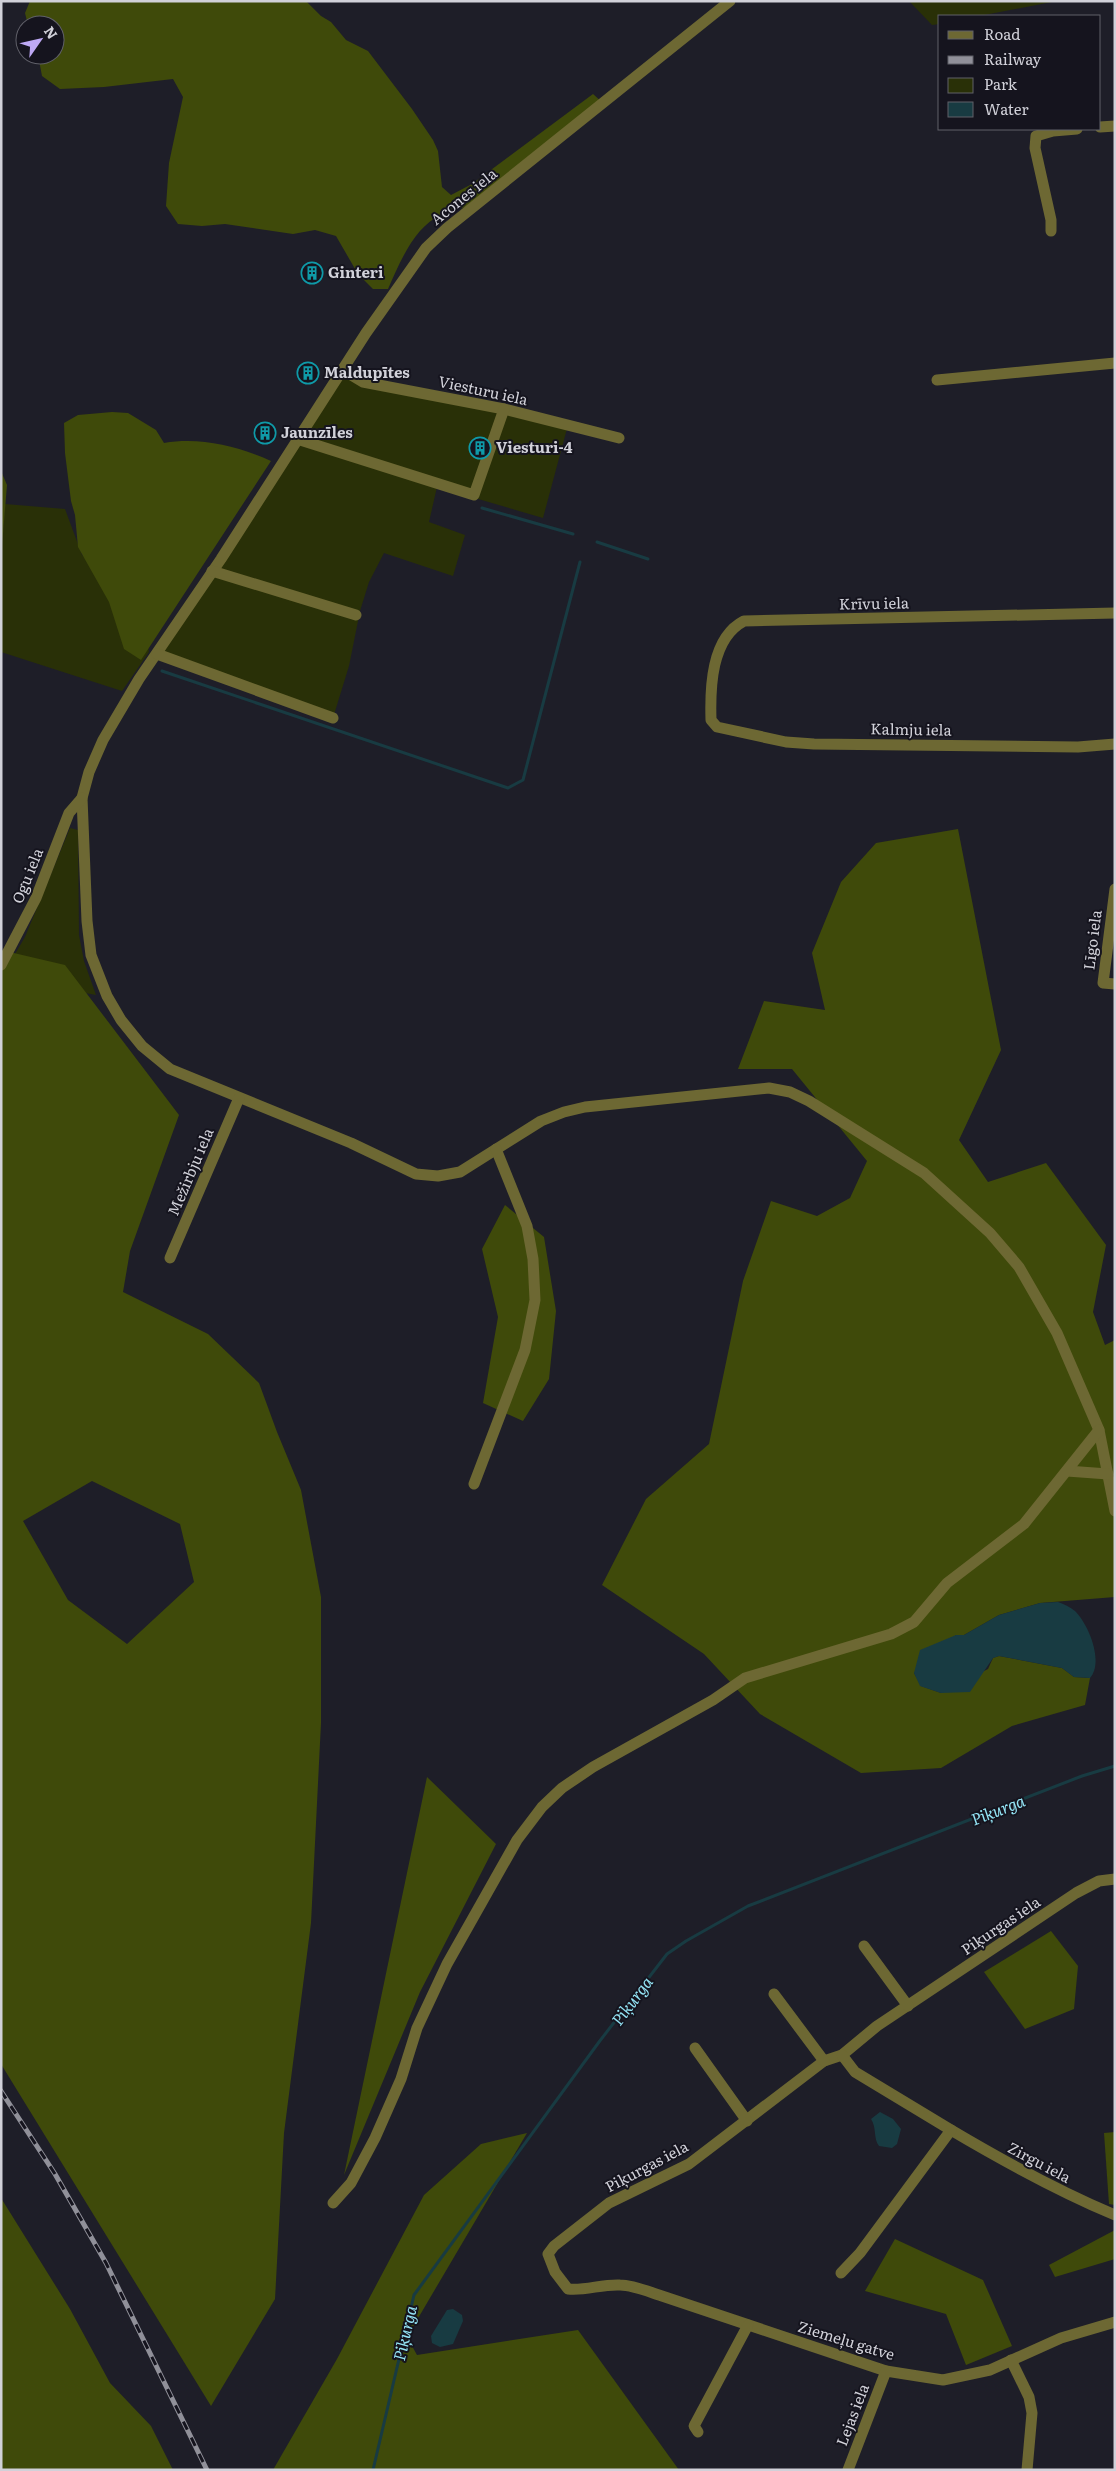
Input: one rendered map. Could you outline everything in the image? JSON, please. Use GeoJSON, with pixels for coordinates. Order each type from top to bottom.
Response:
{"type":"FeatureCollection","features":[{"type":"Feature","properties":{"kind":"street","name":"Acones iela"},"geometry":{"type":"LineString","coordinates":[[82,798],[88,772],[121,707],[212,571],[366,333],[426,248],[447,228],[730,1]]}},
{"type":"Feature","properties":{"kind":"street"},"geometry":{"type":"LineString","coordinates":[[1101,127],[1115,126]]}},
{"type":"Feature","properties":{"kind":"street"},"geometry":{"type":"LineString","coordinates":[[1051,231],[1051,220],[1035,148],[1036,136],[1065,130]]}},
{"type":"Feature","properties":{"kind":"street"},"geometry":{"type":"LineString","coordinates":[[937,380],[1115,363]]}},
{"type":"Feature","properties":{"kind":"street","name":"Viesturu iela"},"geometry":{"type":"LineString","coordinates":[[343,370],[363,382],[504,409],[619,438]]}},
{"type":"Feature","properties":{"kind":"street"},"geometry":{"type":"LineString","coordinates":[[297,439],[474,495],[504,409]]}},
{"type":"Feature","properties":{"kind":"street"},"geometry":{"type":"LineString","coordinates":[[212,571],[356,615]]}},
{"type":"Feature","properties":{"kind":"street","name":"Krīvu iela"},"geometry":{"type":"LineString","coordinates":[[711,720],[712,681],[718,654],[733,626],[744,621],[1115,614]]}},
{"type":"Feature","properties":{"kind":"street"},"geometry":{"type":"LineString","coordinates":[[157,654],[334,718]]}},
{"type":"Feature","properties":{"kind":"street","name":"Kalmju iela"},"geometry":{"type":"LineString","coordinates":[[711,720],[717,727],[786,742],[814,744],[1078,747],[1115,744]]}},
{"type":"Feature","properties":{"kind":"street"},"geometry":{"type":"LineString","coordinates":[[82,798],[90,955],[106,996],[121,1020],[142,1046],[170,1069],[351,1143],[416,1174],[438,1176],[460,1172],[541,1121],[564,1112],[585,1107],[769,1088],[790,1092],[809,1100],[924,1173],[990,1233],[1019,1267],[1037,1294],[1057,1333],[1099,1430],[1115,1511]]}},
{"type":"Feature","properties":{"kind":"street","name":"Ogu iela"},"geometry":{"type":"LineString","coordinates":[[1,965],[36,898],[69,813],[82,798]]}},
{"type":"Feature","properties":{"kind":"street","name":"Līgo iela"},"geometry":{"type":"LineString","coordinates":[[1115,889],[1103,983],[1115,984]]}},
{"type":"Feature","properties":{"kind":"street","name":"Mežirbju iela"},"geometry":{"type":"LineString","coordinates":[[170,1258],[239,1098]]}},
{"type":"Feature","properties":{"kind":"street"},"geometry":{"type":"LineString","coordinates":[[474,1484],[524,1350],[535,1300],[533,1259],[527,1226],[496,1150]]}},
{"type":"Feature","properties":{"kind":"street"},"geometry":{"type":"LineString","coordinates":[[333,2203],[350,2184],[376,2138],[401,2079],[417,2028],[447,1964],[517,1840],[548,1801],[562,1788],[593,1767],[708,1704],[746,1678],[891,1634],[914,1622],[947,1584],[1024,1524],[1099,1430]]}},
{"type":"Feature","properties":{"kind":"street"},"geometry":{"type":"LineString","coordinates":[[1067,1470],[1108,1474]]}},
{"type":"Feature","properties":{"kind":"street","name":"Piķurgas iela"},"geometry":{"type":"LineString","coordinates":[[568,2289],[550,2263],[548,2254],[554,2246],[610,2202],[689,2164],[824,2062],[842,2055],[877,2026],[1076,1893],[1099,1882],[1115,1878]]}},
{"type":"Feature","properties":{"kind":"street"},"geometry":{"type":"LineString","coordinates":[[864,1946],[908,2006]]}},
{"type":"Feature","properties":{"kind":"street"},"geometry":{"type":"LineString","coordinates":[[774,1994],[824,2062]]}},
{"type":"Feature","properties":{"kind":"street"},"geometry":{"type":"LineString","coordinates":[[695,2048],[747,2121]]}},
{"type":"Feature","properties":{"kind":"street","name":"Zirgu iela"},"geometry":{"type":"LineString","coordinates":[[842,2055],[855,2072],[1018,2170],[1070,2196],[1115,2215]]}},
{"type":"Feature","properties":{"kind":"street"},"geometry":{"type":"LineString","coordinates":[[841,2273],[860,2253],[951,2130]]}},
{"type":"Feature","properties":{"kind":"street","name":"Ziemeļu gatve"},"geometry":{"type":"LineString","coordinates":[[568,2289],[578,2290],[621,2284],[886,2371],[944,2380],[990,2370],[1061,2338],[1115,2322]]}},
{"type":"Feature","properties":{"kind":"street"},"geometry":{"type":"LineString","coordinates":[[698,2432],[694,2426],[748,2325]]}},
{"type":"Feature","properties":{"kind":"street"},"geometry":{"type":"LineString","coordinates":[[1011,2360],[1029,2397],[1032,2413],[1027,2470]]}},
{"type":"Feature","properties":{"kind":"street","name":"Lejas iela"},"geometry":{"type":"LineString","coordinates":[[848,2470],[886,2371]]}},
{"type":"Feature","properties":{"kind":"green space"},"geometry":{"type":"Polygon","coordinates":[[[30,1],[306,1],[321,16],[331,22],[346,40],[368,51],[412,109],[433,140],[438,151],[442,187],[451,195],[472,184],[593,94],[603,103],[469,206],[445,213],[423,227],[409,246],[388,289],[373,289],[358,274],[336,236],[315,230],[293,234],[225,224],[202,226],[178,224],[166,206],[169,163],[183,97],[173,79],[104,87],[60,89],[42,76],[40,65],[65,65],[65,15],[26,15],[30,1]]]}},
{"type":"Feature","properties":{"kind":"green space"},"geometry":{"type":"Polygon","coordinates":[[[909,1],[1057,1],[984,15],[938,15],[938,24],[932,25],[909,1]]]}},
{"type":"Feature","properties":{"kind":"green space"},"geometry":{"type":"Polygon","coordinates":[[[343,370],[363,382],[568,425],[543,518],[437,487],[429,522],[465,535],[453,576],[384,553],[369,582],[360,611],[349,666],[333,718],[157,654],[343,370]]]}},
{"type":"Feature","properties":{"kind":"green space"},"geometry":{"type":"Polygon","coordinates":[[[112,412],[128,413],[156,430],[164,443],[192,441],[219,444],[271,461],[141,660],[124,649],[109,602],[78,547],[65,453],[64,423],[78,415],[112,412]]]}},
{"type":"Feature","properties":{"kind":"green space"},"geometry":{"type":"Polygon","coordinates":[[[1,471],[7,485],[1,558],[1,471]]]}},
{"type":"Feature","properties":{"kind":"green space"},"geometry":{"type":"Polygon","coordinates":[[[5,504],[65,509],[82,555],[139,597],[149,652],[122,691],[1,652],[1,558],[5,504]]]}},
{"type":"Feature","properties":{"kind":"green space"},"geometry":{"type":"Polygon","coordinates":[[[70,828],[78,830],[79,935],[84,961],[96,995],[1,978],[25,937],[70,828]]]}},
{"type":"Feature","properties":{"kind":"green space"},"geometry":{"type":"Polygon","coordinates":[[[958,829],[1001,1050],[959,1140],[988,1182],[1046,1163],[1106,1245],[1093,1312],[1105,1345],[1115,1340],[1115,1597],[1040,1603],[999,1615],[964,1635],[956,1635],[914,1673],[921,1686],[941,1693],[988,1669],[993,1658],[999,1656],[1062,1668],[1074,1677],[1090,1678],[1085,1705],[1012,1726],[941,1768],[861,1773],[760,1714],[704,1654],[602,1585],[646,1499],[709,1444],[743,1281],[771,1201],[817,1216],[850,1198],[867,1161],[792,1069],[738,1069],[764,1001],[825,1010],[812,953],[841,882],[876,843],[958,829]]]}},
{"type":"Feature","properties":{"kind":"green space"},"geometry":{"type":"Polygon","coordinates":[[[1,950],[65,965],[179,1115],[130,1251],[123,1292],[208,1334],[259,1383],[301,1490],[321,1597],[321,1723],[311,1923],[284,2133],[275,2299],[211,2406],[1,2064],[1,950]],[[92,1481],[23,1521],[68,1600],[127,1644],[194,1582],[180,1524],[92,1481]]]}},
{"type":"Feature","properties":{"kind":"green space"},"geometry":{"type":"Polygon","coordinates":[[[505,1205],[544,1237],[556,1311],[549,1379],[523,1421],[483,1403],[498,1317],[482,1249],[505,1205]]]}},
{"type":"Feature","properties":{"kind":"green space"},"geometry":{"type":"Polygon","coordinates":[[[427,1777],[496,1844],[420,1992],[344,2175],[427,1777]]]}},
{"type":"Feature","properties":{"kind":"green space"},"geometry":{"type":"Polygon","coordinates":[[[1051,1931],[1078,1966],[1074,2009],[1025,2029],[984,1972],[1051,1931]]]}},
{"type":"Feature","properties":{"kind":"green space"},"geometry":{"type":"Polygon","coordinates":[[[1115,2132],[1115,2205],[1109,2204],[1104,2133],[1115,2132]]]}},
{"type":"Feature","properties":{"kind":"green space"},"geometry":{"type":"Polygon","coordinates":[[[527,2133],[407,2337],[417,2355],[578,2330],[679,2470],[273,2470],[337,2359],[424,2195],[481,2144],[527,2133]]]}},
{"type":"Feature","properties":{"kind":"green space"},"geometry":{"type":"Polygon","coordinates":[[[1,2198],[70,2309],[110,2383],[151,2426],[173,2470],[1,2470],[1,2198]]]}},
{"type":"Feature","properties":{"kind":"green space"},"geometry":{"type":"Polygon","coordinates":[[[1115,2230],[1115,2259],[1055,2277],[1049,2265],[1115,2230]]]}},
{"type":"Feature","properties":{"kind":"green space"},"geometry":{"type":"Polygon","coordinates":[[[895,2239],[983,2280],[1012,2346],[966,2365],[946,2314],[865,2291],[895,2239]]]}},
{"type":"Feature","properties":{"kind":"water"},"geometry":{"type":"Polygon","coordinates":[[[1058,1602],[1075,1611],[1090,1634],[1096,1663],[1090,1678],[1074,1677],[1062,1668],[999,1656],[993,1658],[970,1692],[941,1693],[920,1686],[914,1673],[920,1650],[956,1635],[964,1635],[999,1615],[1040,1603],[1058,1602]]]}},
{"type":"Feature","properties":{"kind":"water"},"geometry":{"type":"Polygon","coordinates":[[[880,2112],[893,2119],[901,2129],[897,2144],[892,2148],[879,2146],[876,2140],[871,2119],[880,2112]]]}},
{"type":"Feature","properties":{"kind":"water"},"geometry":{"type":"Polygon","coordinates":[[[453,2309],[462,2315],[463,2321],[453,2344],[440,2347],[432,2343],[431,2336],[447,2310],[453,2309]]]}},
{"type":"Feature","properties":{"kind":"waterway"},"geometry":{"type":"LineString","coordinates":[[482,508],[573,534]]}},
{"type":"Feature","properties":{"kind":"waterway"},"geometry":{"type":"LineString","coordinates":[[597,542],[648,559]]}},
{"type":"Feature","properties":{"kind":"waterway"},"geometry":{"type":"LineString","coordinates":[[162,671],[508,788],[523,780],[580,562]]}},
{"type":"Feature","properties":{"kind":"waterway","name":"Piķurga"},"geometry":{"type":"LineString","coordinates":[[373,2470],[414,2295],[599,2042],[667,1954],[748,1906],[1082,1776],[1115,1766]]}},
{"type":"Feature","properties":{"kind":"railway"},"geometry":{"type":"LineString","coordinates":[[1,2091],[55,2174],[106,2263],[207,2470]]}},
{"type":"Feature","properties":{"kind":"place","name":"Ginteri"},"geometry":{"type":"Point","coordinates":[312,273]}},
{"type":"Feature","properties":{"kind":"place","name":"Maldupītes"},"geometry":{"type":"Point","coordinates":[308,373]}},
{"type":"Feature","properties":{"kind":"place","name":"Jaunzīles"},"geometry":{"type":"Point","coordinates":[265,433]}},
{"type":"Feature","properties":{"kind":"place","name":"Viesturi-4"},"geometry":{"type":"Point","coordinates":[480,448]}}]}
